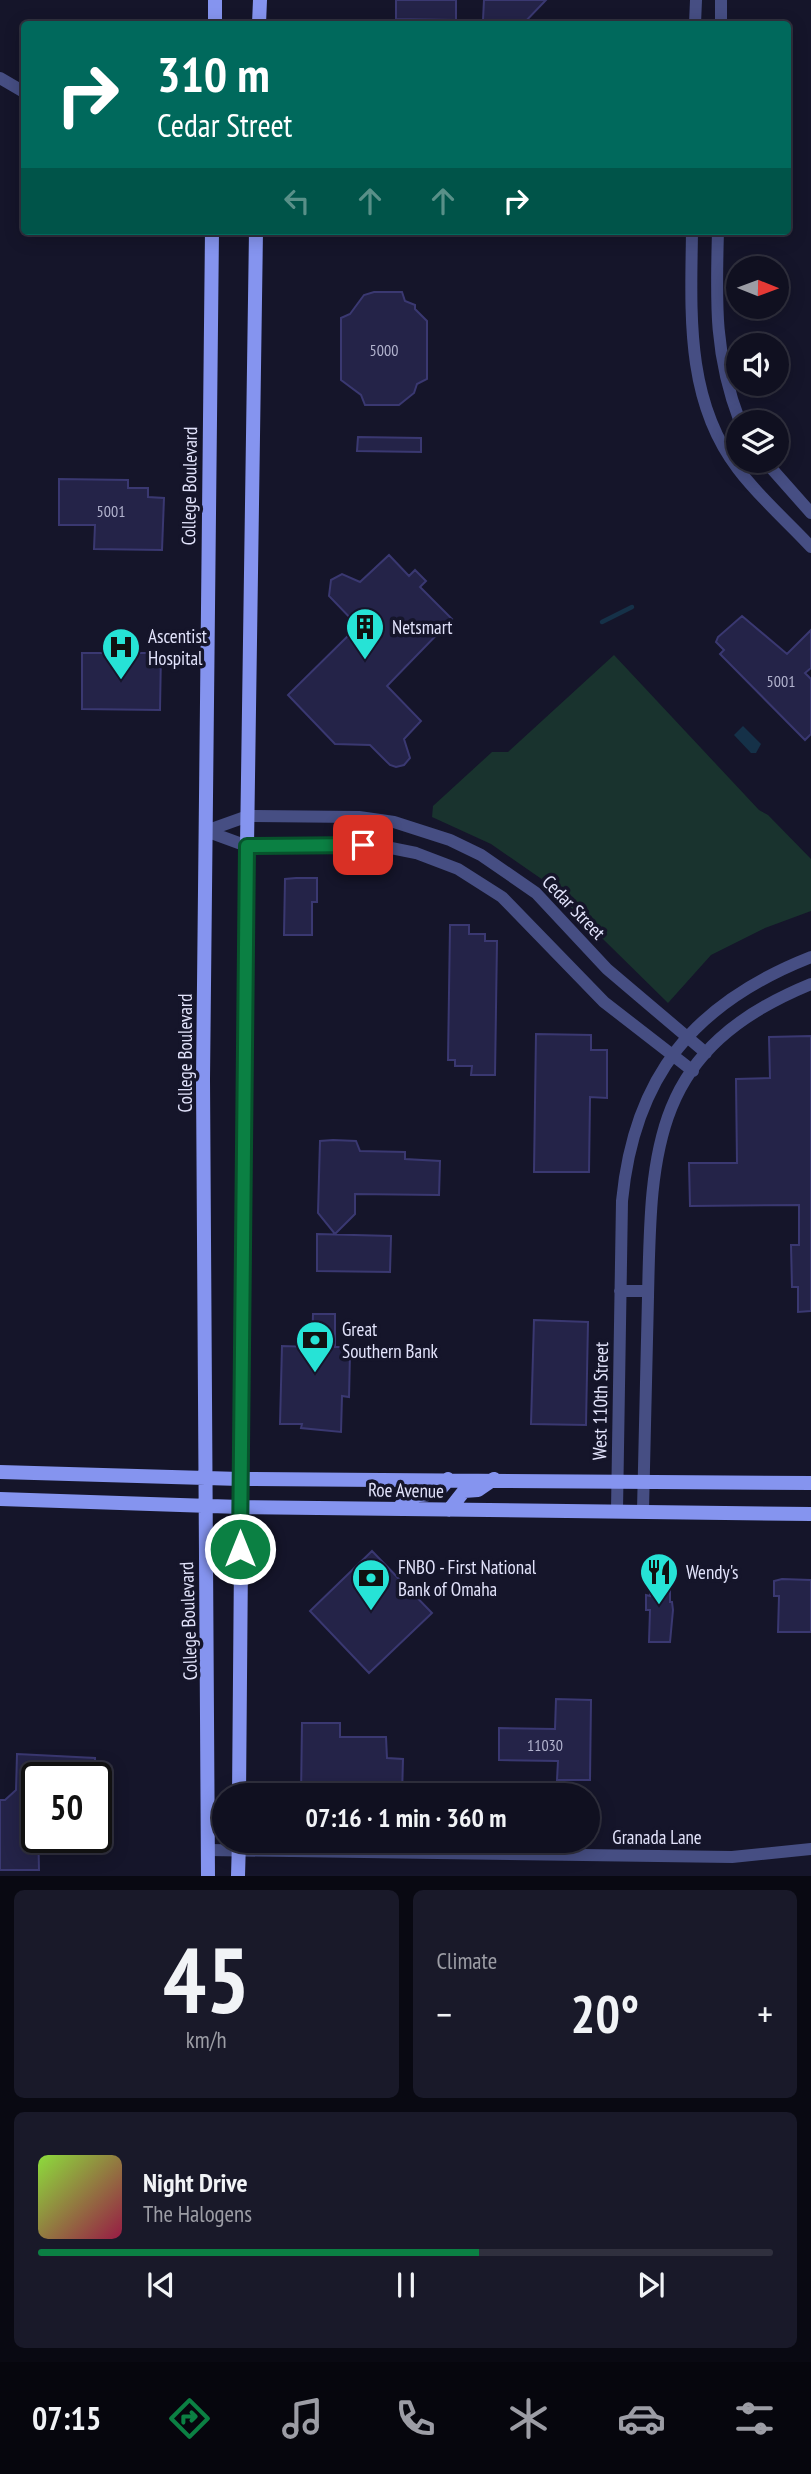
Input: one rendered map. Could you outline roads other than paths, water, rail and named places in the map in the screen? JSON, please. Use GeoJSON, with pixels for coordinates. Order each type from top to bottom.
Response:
{"type":"FeatureCollection","features":[{"type":"Feature","properties":{"kind":"main road"},"geometry":{"type":"LineString","coordinates":[[215,0],[215,21]]}},
{"type":"Feature","properties":{"kind":"main road"},"geometry":{"type":"LineString","coordinates":[[259,21],[260,0]]}},
{"type":"Feature","properties":{"kind":"main road","name":"College Boulevard"},"geometry":{"type":"LineString","coordinates":[[208,1875],[209,1689],[203,1478],[205,831],[212,235]]}},
{"type":"Feature","properties":{"kind":"main road"},"geometry":{"type":"LineString","coordinates":[[239,1783],[247,816],[256,235]]}},
{"type":"Feature","properties":{"kind":"main road","name":"Roe Avenue"},"geometry":{"type":"LineString","coordinates":[[0,1472],[240,1479],[811,1483]]}},
{"type":"Feature","properties":{"kind":"main road"},"geometry":{"type":"LineString","coordinates":[[399,1509],[405,1499],[414,1494],[433,1495],[442,1490],[448,1479]]}},
{"type":"Feature","properties":{"kind":"main road"},"geometry":{"type":"LineString","coordinates":[[449,1510],[464,1491],[478,1490],[494,1479]]}},
{"type":"Feature","properties":{"kind":"main road","name":"Roe Avenue"},"geometry":{"type":"LineString","coordinates":[[0,1499],[240,1507],[811,1514]]}},
{"type":"Feature","properties":{"kind":"main road"},"geometry":{"type":"LineString","coordinates":[[238,1875],[239,1853]]}},
{"type":"Feature","properties":{"kind":"street"},"geometry":{"type":"LineString","coordinates":[[695,21],[696,0]]}},
{"type":"Feature","properties":{"kind":"street"},"geometry":{"type":"LineString","coordinates":[[721,0],[721,21]]}},
{"type":"Feature","properties":{"kind":"street"},"geometry":{"type":"LineString","coordinates":[[0,78],[21,90]]}},
{"type":"Feature","properties":{"kind":"street"},"geometry":{"type":"LineString","coordinates":[[692,235],[692,346],[697,377],[712,422],[738,469],[811,547]]}},
{"type":"Feature","properties":{"kind":"street"},"geometry":{"type":"LineString","coordinates":[[718,235],[718,344],[723,371],[736,410]]}},
{"type":"Feature","properties":{"kind":"street"},"geometry":{"type":"LineString","coordinates":[[776,473],[811,513]]}},
{"type":"Feature","properties":{"kind":"street","name":"Cedar Street"},"geometry":{"type":"LineString","coordinates":[[205,831],[247,816],[359,817],[394,822],[450,839],[511,874],[536,893],[607,969],[706,1053]]}},
{"type":"Feature","properties":{"kind":"street"},"geometry":{"type":"LineString","coordinates":[[386,847],[394,822]]}},
{"type":"Feature","properties":{"kind":"street"},"geometry":{"type":"LineString","coordinates":[[205,831],[247,846],[386,847],[440,861],[489,887],[530,924],[604,1002],[693,1071]]}},
{"type":"Feature","properties":{"kind":"street","name":"West 110th Street"},"geometry":{"type":"LineString","coordinates":[[617,1510],[622,1201],[626,1155],[637,1119],[652,1086],[686,1037],[742,990],[767,975],[811,957]]}},
{"type":"Feature","properties":{"kind":"street"},"geometry":{"type":"LineString","coordinates":[[643,1510],[649,1206],[656,1154],[665,1118],[706,1053],[752,1014],[811,984]]}},
{"type":"Feature","properties":{"kind":"street"},"geometry":{"type":"LineString","coordinates":[[620,1291],[648,1291]]}},
{"type":"Feature","properties":{"kind":"street","name":"Granada Lane"},"geometry":{"type":"LineString","coordinates":[[208,1850],[212,1849]]}},
{"type":"Feature","properties":{"kind":"street","name":"Granada Lane"},"geometry":{"type":"LineString","coordinates":[[553,1853],[732,1857],[811,1849]]}},
{"type":"Feature","properties":{"kind":"water"},"geometry":{"type":"Polygon","coordinates":[[[743,726],[761,744],[756,753],[751,753],[734,735],[743,726]]]}},
{"type":"Feature","properties":{"kind":"waterway"},"geometry":{"type":"LineString","coordinates":[[602,622],[632,607]]}},
{"type":"Feature","properties":{"kind":"place","name":"Netsmart"},"geometry":{"type":"Point","coordinates":[365,661]}},
{"type":"Feature","properties":{"kind":"place","name":"Ascentist Hospital"},"geometry":{"type":"Point","coordinates":[121,681]}},
{"type":"Feature","properties":{"kind":"place","name":"Great Southern Bank"},"geometry":{"type":"Point","coordinates":[315,1374]}},
{"type":"Feature","properties":{"kind":"place","name":"Wendy's"},"geometry":{"type":"Point","coordinates":[659,1606]}},
{"type":"Feature","properties":{"kind":"place","name":"FNBO - First National Bank of Omaha"},"geometry":{"type":"Point","coordinates":[371,1612]}}]}
